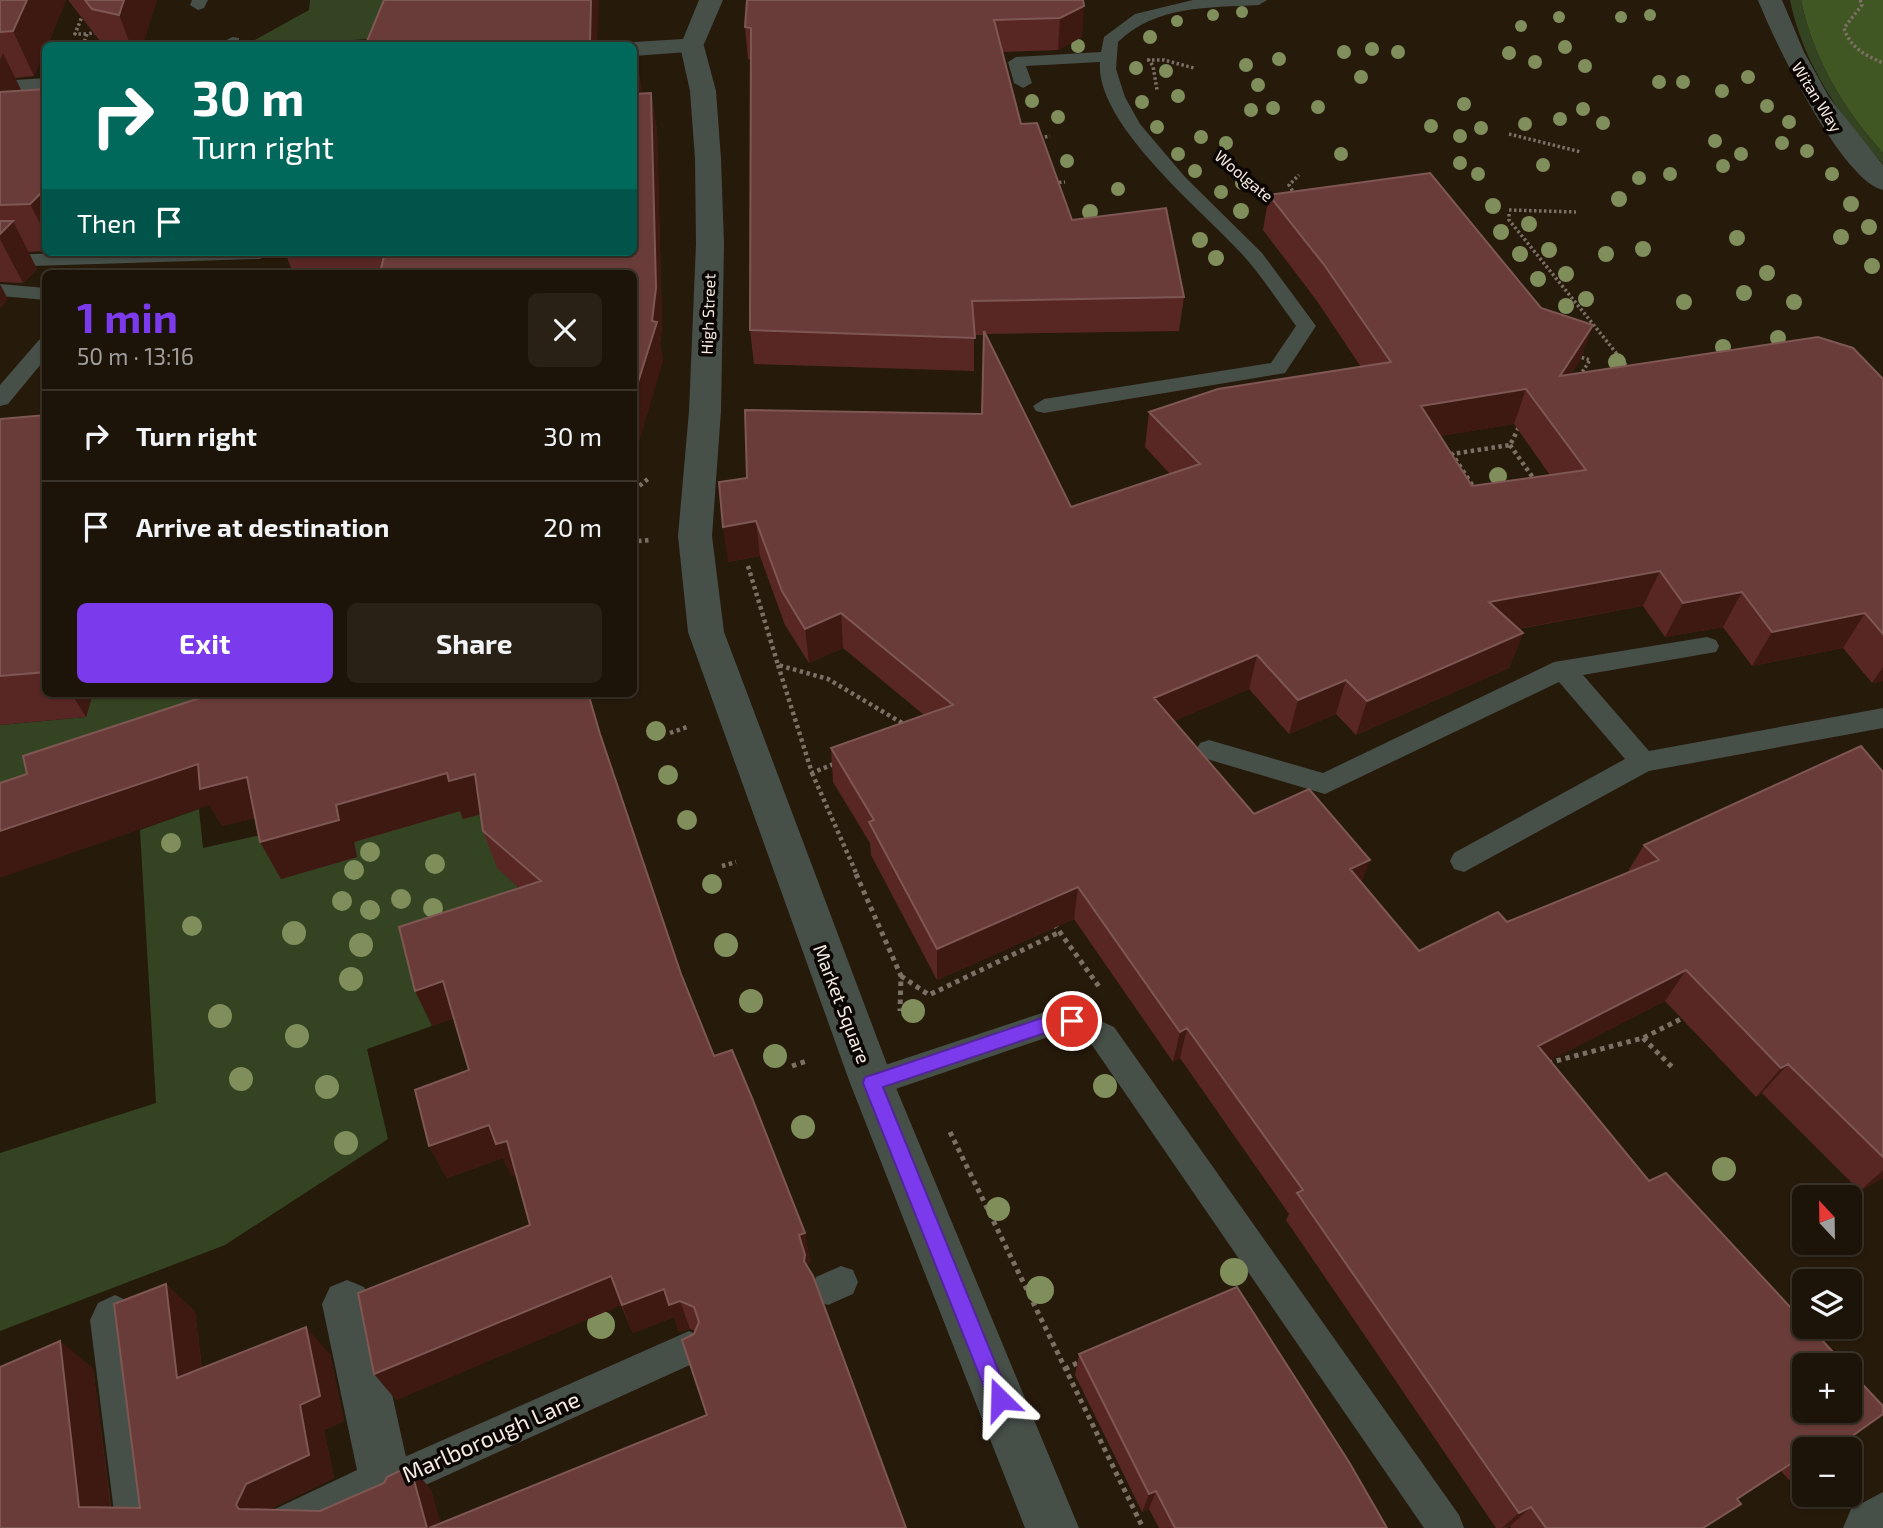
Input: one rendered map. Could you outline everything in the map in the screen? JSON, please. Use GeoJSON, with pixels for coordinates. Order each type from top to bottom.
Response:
{"type":"FeatureCollection","features":[{"type":"Feature","properties":{"kind":"street"},"geometry":{"type":"LineString","coordinates":[[637,49],[692,46],[712,0]]}},
{"type":"Feature","properties":{"kind":"street","name":"Witan Way"},"geometry":{"type":"LineString","coordinates":[[1770,0],[1796,67],[1836,130],[1883,183]]}},
{"type":"Feature","properties":{"kind":"street","name":"High Street"},"geometry":{"type":"LineString","coordinates":[[692,46],[703,91],[708,159],[710,244],[706,397],[695,536],[706,632]]}},
{"type":"Feature","properties":{"kind":"street"},"geometry":{"type":"LineString","coordinates":[[0,89],[42,86]]}},
{"type":"Feature","properties":{"kind":"street","name":"Market Square"},"geometry":{"type":"LineString","coordinates":[[706,632],[799,892],[872,1083],[1052,1528]]}},
{"type":"Feature","properties":{"kind":"street"},"geometry":{"type":"LineString","coordinates":[[347,1304],[386,1484]]}},
{"type":"Feature","properties":{"kind":"street"},"geometry":{"type":"LineString","coordinates":[[115,1320],[143,1528]]}},
{"type":"Feature","properties":{"kind":"street","name":"Marlborough Lane"},"geometry":{"type":"LineString","coordinates":[[295,1528],[386,1484]]}},
{"type":"Feature","properties":{"kind":"street"},"geometry":{"type":"LineString","coordinates":[[1870,1528],[1883,1519]]}},
{"type":"Feature","properties":{"kind":"lane"},"geometry":{"type":"LineString","coordinates":[[1044,405],[1278,368],[1306,326],[1248,250],[1145,144],[1121,105],[1106,58],[1114,35],[1149,15],[1179,7],[1259,0]]}},
{"type":"Feature","properties":{"kind":"lane"},"geometry":{"type":"LineString","coordinates":[[1023,83],[1016,62],[1106,58]]}},
{"type":"Feature","properties":{"kind":"lane"},"geometry":{"type":"LineString","coordinates":[[0,261],[90,256]]}},
{"type":"Feature","properties":{"kind":"lane"},"geometry":{"type":"LineString","coordinates":[[0,290],[42,293]]}},
{"type":"Feature","properties":{"kind":"lane"},"geometry":{"type":"LineString","coordinates":[[0,400],[42,349]]}},
{"type":"Feature","properties":{"kind":"lane"},"geometry":{"type":"LineString","coordinates":[[1209,750],[1325,784],[1563,669],[1707,646]]}},
{"type":"Feature","properties":{"kind":"lane"},"geometry":{"type":"LineString","coordinates":[[1563,669],[1643,762]]}},
{"type":"Feature","properties":{"kind":"lane"},"geometry":{"type":"LineString","coordinates":[[1464,861],[1643,762],[1883,718]]}},
{"type":"Feature","properties":{"kind":"lane"},"geometry":{"type":"LineString","coordinates":[[872,1083],[1057,1021],[1072,1021],[1103,1036],[1446,1528]]}},
{"type":"Feature","properties":{"kind":"lane","name":"Marlborough Lane"},"geometry":{"type":"LineString","coordinates":[[386,1484],[689,1348]]}},
{"type":"Feature","properties":{"kind":"path"},"geometry":{"type":"LineString","coordinates":[[1860,0],[1861,5],[1844,28],[1846,38],[1858,52],[1883,63]]}},
{"type":"Feature","properties":{"kind":"path"},"geometry":{"type":"LineString","coordinates":[[89,13],[81,14],[75,34],[107,31]]}},
{"type":"Feature","properties":{"kind":"path"},"geometry":{"type":"LineString","coordinates":[[84,42],[87,34]]}},
{"type":"Feature","properties":{"kind":"path"},"geometry":{"type":"LineString","coordinates":[[1143,55],[1153,66],[1159,102]]}},
{"type":"Feature","properties":{"kind":"path"},"geometry":{"type":"LineString","coordinates":[[1106,58],[1164,60],[1194,68]]}},
{"type":"Feature","properties":{"kind":"path"},"geometry":{"type":"LineString","coordinates":[[1508,134],[1581,152]]}},
{"type":"Feature","properties":{"kind":"path"},"geometry":{"type":"LineString","coordinates":[[1038,143],[1041,137],[1050,135]]}},
{"type":"Feature","properties":{"kind":"path"},"geometry":{"type":"LineString","coordinates":[[1296,197],[1289,185],[1299,175]]}},
{"type":"Feature","properties":{"kind":"path"},"geometry":{"type":"LineString","coordinates":[[1051,183],[1065,182]]}},
{"type":"Feature","properties":{"kind":"path"},"geometry":{"type":"LineString","coordinates":[[1576,212],[1509,212],[1509,220],[1634,376]]}},
{"type":"Feature","properties":{"kind":"path"},"geometry":{"type":"LineString","coordinates":[[1572,354],[1590,360],[1578,379]]}},
{"type":"Feature","properties":{"kind":"path"},"geometry":{"type":"LineString","coordinates":[[1510,445],[1521,421]]}},
{"type":"Feature","properties":{"kind":"path"},"geometry":{"type":"LineString","coordinates":[[1510,445],[1538,485]]}},
{"type":"Feature","properties":{"kind":"path"},"geometry":{"type":"LineString","coordinates":[[1478,494],[1452,454],[1510,445]]}},
{"type":"Feature","properties":{"kind":"path"},"geometry":{"type":"LineString","coordinates":[[637,488],[648,479]]}},
{"type":"Feature","properties":{"kind":"path"},"geometry":{"type":"LineString","coordinates":[[748,565],[812,773],[901,976],[900,1012],[921,1066],[957,1147],[1143,1528]]}},
{"type":"Feature","properties":{"kind":"path"},"geometry":{"type":"LineString","coordinates":[[778,665],[828,679],[913,730],[901,736]]}},
{"type":"Feature","properties":{"kind":"path"},"geometry":{"type":"LineString","coordinates":[[670,733],[687,727]]}},
{"type":"Feature","properties":{"kind":"path"},"geometry":{"type":"LineString","coordinates":[[812,773],[838,762]]}},
{"type":"Feature","properties":{"kind":"path"},"geometry":{"type":"LineString","coordinates":[[722,866],[736,862]]}},
{"type":"Feature","properties":{"kind":"path"},"geometry":{"type":"LineString","coordinates":[[1051,921],[1108,999]]}},
{"type":"Feature","properties":{"kind":"path"},"geometry":{"type":"LineString","coordinates":[[901,976],[929,995],[1060,932]]}},
{"type":"Feature","properties":{"kind":"path"},"geometry":{"type":"LineString","coordinates":[[1541,1067],[1553,1060],[1643,1038],[1695,1012]]}},
{"type":"Feature","properties":{"kind":"path"},"geometry":{"type":"LineString","coordinates":[[1643,1038],[1673,1068]]}},
{"type":"Feature","properties":{"kind":"path"},"geometry":{"type":"LineString","coordinates":[[792,1066],[807,1061]]}},
{"type":"Feature","properties":{"kind":"path"},"geometry":{"type":"LineString","coordinates":[[1065,1369],[1089,1357]]}},
{"type":"Feature","properties":{"kind":"green space"},"geometry":{"type":"Polygon","coordinates":[[[310,0],[439,0],[394,37],[326,42],[251,42],[309,10],[310,0]]]}},
{"type":"Feature","properties":{"kind":"green space"},"geometry":{"type":"Polygon","coordinates":[[[1790,0],[1801,0],[1813,42],[1831,82],[1855,119],[1883,153],[1883,164],[1852,128],[1825,88],[1804,46],[1790,0]]]}},
{"type":"Feature","properties":{"kind":"green space"},"geometry":{"type":"Polygon","coordinates":[[[1801,0],[1883,0],[1883,153],[1855,119],[1832,82],[1813,42],[1801,0]]]}},
{"type":"Feature","properties":{"kind":"green space"},"geometry":{"type":"Polygon","coordinates":[[[92,697],[195,697],[160,726],[0,786],[0,725],[86,717],[92,697]]]}},
{"type":"Feature","properties":{"kind":"green space"},"geometry":{"type":"Polygon","coordinates":[[[552,794],[499,870],[513,875],[531,925],[432,1026],[367,1049],[388,1139],[225,1245],[0,1331],[0,1153],[156,1103],[140,830],[199,809],[203,848],[397,804],[418,823],[462,810],[552,794]]]}},
{"type":"Feature","properties":{"kind":"building"},"geometry":{"type":"Polygon","coordinates":[[[0,0],[27,0],[13,31],[0,32],[0,0]]]}},
{"type":"Feature","properties":{"kind":"building"},"geometry":{"type":"Polygon","coordinates":[[[85,0],[124,0],[119,15],[92,9],[85,0]]]}},
{"type":"Feature","properties":{"kind":"building"},"geometry":{"type":"Polygon","coordinates":[[[384,0],[591,0],[590,42],[367,42],[384,0]]]}},
{"type":"Feature","properties":{"kind":"building"},"geometry":{"type":"Polygon","coordinates":[[[747,0],[1083,0],[1084,6],[1060,18],[994,20],[1021,124],[1037,123],[1072,220],[1166,208],[1184,297],[972,301],[975,338],[750,330],[751,28],[745,27],[747,0]]]}},
{"type":"Feature","properties":{"kind":"building"},"geometry":{"type":"Polygon","coordinates":[[[42,89],[42,192],[30,204],[0,205],[0,92],[42,89]]]}},
{"type":"Feature","properties":{"kind":"building"},"geometry":{"type":"Polygon","coordinates":[[[651,93],[656,288],[652,321],[657,322],[637,385],[637,270],[381,270],[384,256],[637,256],[637,94],[651,93]]]}},
{"type":"Feature","properties":{"kind":"building"},"geometry":{"type":"Polygon","coordinates":[[[1430,173],[1541,308],[1593,325],[1560,376],[1818,337],[1853,348],[1883,379],[1883,634],[1865,613],[1772,632],[1742,592],[1683,603],[1660,571],[1489,602],[1523,633],[1367,701],[1346,680],[1298,700],[1257,655],[1154,698],[1254,814],[1309,789],[1370,860],[1350,869],[1419,951],[1498,912],[1507,922],[1659,860],[1644,845],[1861,746],[1883,772],[1883,1157],[1788,1064],[1781,1068],[1686,970],[1538,1046],[1649,1181],[1666,1173],[1792,1309],[1792,1339],[1821,1339],[1834,1353],[1792,1353],[1792,1423],[1862,1423],[1862,1384],[1883,1406],[1883,1414],[1851,1437],[1792,1437],[1792,1463],[1737,1499],[1741,1504],[1703,1528],[1546,1528],[1531,1507],[1519,1513],[1297,1193],[1303,1190],[1187,1028],[1180,1032],[1078,887],[937,949],[869,822],[874,820],[831,748],[953,705],[841,613],[805,629],[782,591],[756,521],[723,527],[719,482],[747,478],[745,410],[982,414],[984,331],[1071,507],[1200,464],[1149,412],[1218,389],[1391,362],[1325,266],[1269,195],[1430,173]],[[1526,389],[1421,406],[1472,486],[1586,470],[1526,389]]]}},
{"type":"Feature","properties":{"kind":"building"},"geometry":{"type":"Polygon","coordinates":[[[0,221],[13,221],[0,234],[0,221]]]}},
{"type":"Feature","properties":{"kind":"building"},"geometry":{"type":"Polygon","coordinates":[[[42,415],[42,672],[0,676],[0,419],[42,415]]]}},
{"type":"Feature","properties":{"kind":"building"},"geometry":{"type":"Polygon","coordinates":[[[203,697],[589,697],[681,974],[714,1056],[732,1050],[752,1098],[805,1233],[799,1235],[805,1255],[804,1261],[813,1276],[906,1528],[429,1528],[707,1415],[682,1340],[694,1334],[699,1322],[694,1307],[680,1301],[669,1305],[664,1289],[622,1305],[611,1276],[374,1374],[358,1293],[530,1225],[507,1141],[496,1144],[489,1125],[429,1146],[415,1090],[469,1070],[443,981],[415,991],[399,927],[541,881],[483,831],[475,774],[449,781],[447,773],[336,805],[339,820],[260,842],[247,777],[200,789],[198,764],[0,831],[0,783],[27,774],[23,756],[203,697]]]}},
{"type":"Feature","properties":{"kind":"building"},"geometry":{"type":"Polygon","coordinates":[[[166,1284],[177,1378],[306,1327],[320,1396],[300,1405],[309,1455],[246,1484],[236,1505],[239,1509],[320,1511],[384,1483],[387,1477],[410,1466],[427,1528],[0,1528],[0,1367],[60,1341],[79,1507],[140,1508],[114,1304],[166,1284]]]}},
{"type":"Feature","properties":{"kind":"building"},"geometry":{"type":"Polygon","coordinates":[[[1237,1287],[1349,1462],[1387,1528],[1175,1528],[1156,1491],[1149,1494],[1079,1354],[1237,1287]]]}},
{"type":"Feature","properties":{"kind":"route"},"geometry":{"type":"LineString","coordinates":[[1000,1399],[872,1083],[1057,1021],[1072,1021]]}}]}
